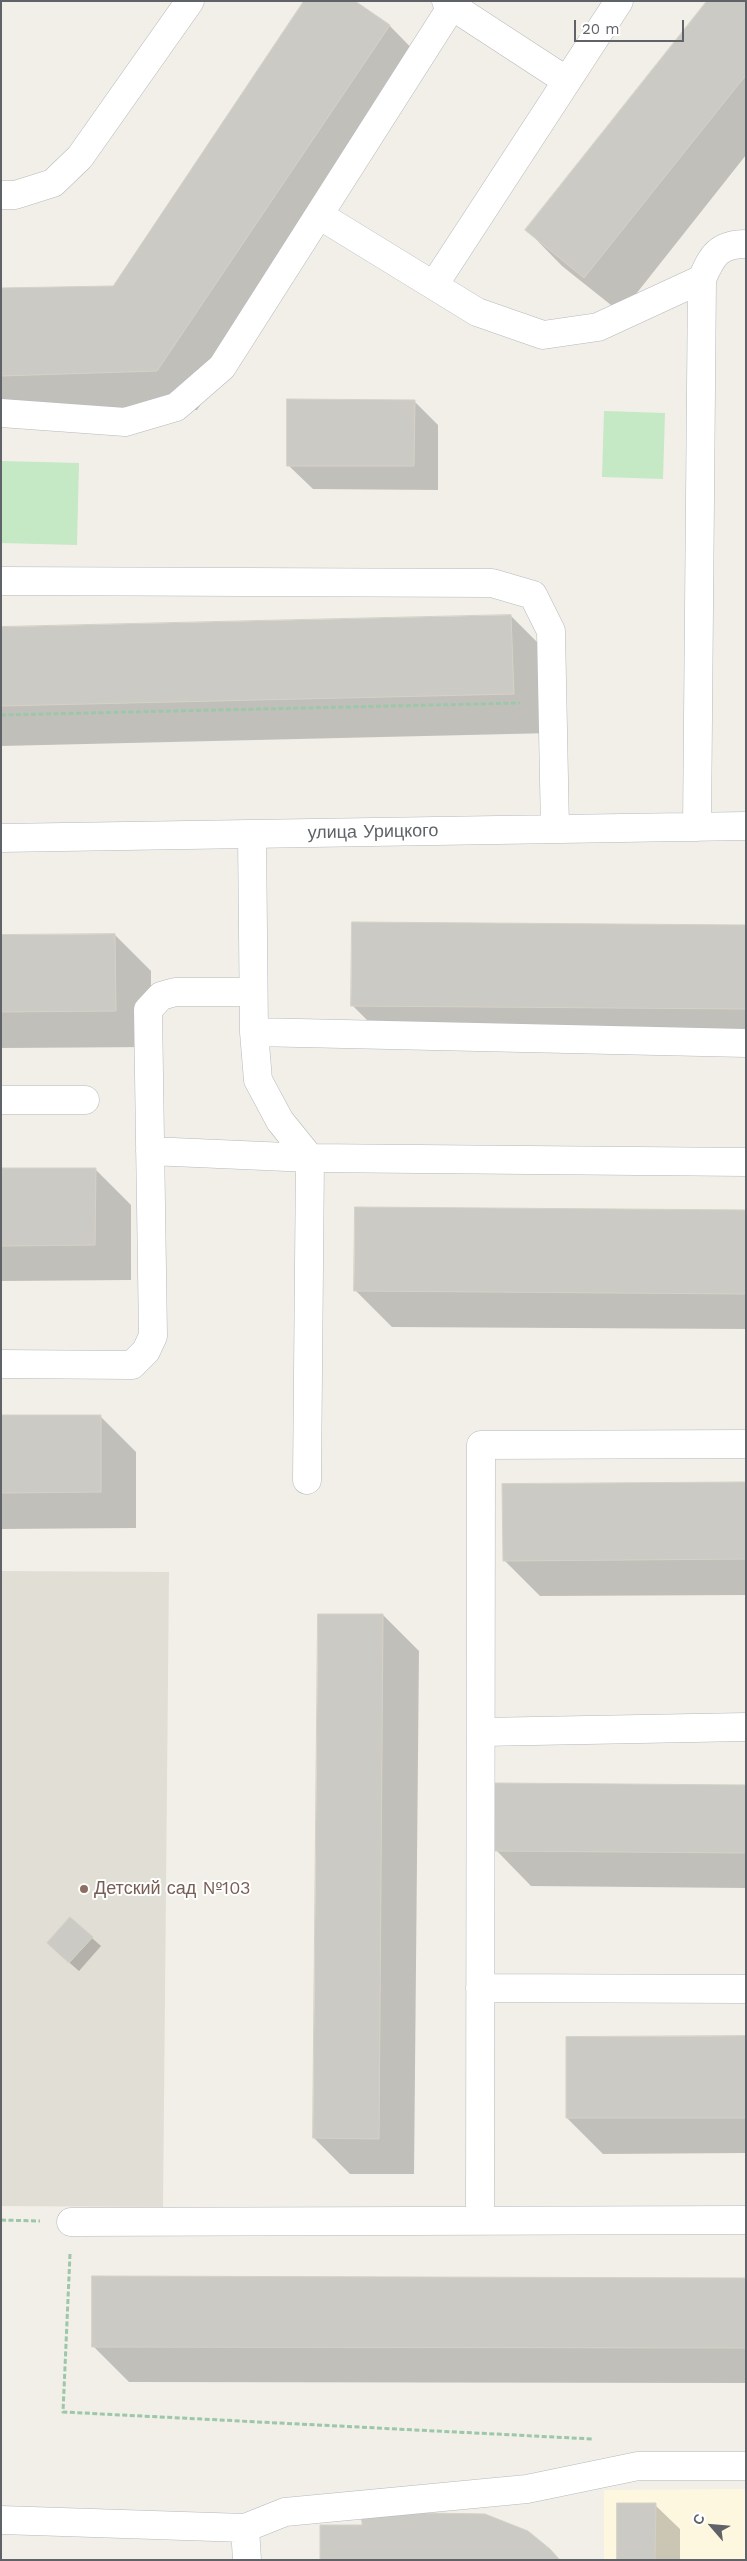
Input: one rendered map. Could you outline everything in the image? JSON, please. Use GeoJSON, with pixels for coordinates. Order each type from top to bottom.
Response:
{"type":"FeatureCollection","features":[{"type":"Feature","properties":{"kind":"street"},"geometry":{"type":"LineString","coordinates":[[1,195],[14,195],[54,183],[80,157],[190,1]]}},
{"type":"Feature","properties":{"kind":"street"},"geometry":{"type":"LineString","coordinates":[[434,285],[619,1]]}},
{"type":"Feature","properties":{"kind":"street"},"geometry":{"type":"LineString","coordinates":[[1,413],[125,422],[176,407],[222,367],[319,215],[449,3],[567,81]]}},
{"type":"Feature","properties":{"kind":"street"},"geometry":{"type":"LineString","coordinates":[[319,215],[477,312],[543,335],[598,327],[702,279]]}},
{"type":"Feature","properties":{"kind":"street"},"geometry":{"type":"LineString","coordinates":[[696,827],[702,279],[711,257],[730,244],[746,244]]}},
{"type":"Feature","properties":{"kind":"street"},"geometry":{"type":"LineString","coordinates":[[1,581],[492,584],[533,595],[551,631],[556,829]]}},
{"type":"Feature","properties":{"kind":"street","name":"улица Урицкого"},"geometry":{"type":"LineString","coordinates":[[1,838],[746,826]]}},
{"type":"Feature","properties":{"kind":"street"},"geometry":{"type":"LineString","coordinates":[[252,834],[253,992],[258,1080],[280,1120],[310,1158],[307,1480]]}},
{"type":"Feature","properties":{"kind":"street"},"geometry":{"type":"LineString","coordinates":[[1,1364],[132,1364],[146,1351],[153,1336],[148,1010],[161,996],[175,992],[253,992]]}},
{"type":"Feature","properties":{"kind":"street"},"geometry":{"type":"LineString","coordinates":[[254,1032],[746,1043]]}},
{"type":"Feature","properties":{"kind":"street"},"geometry":{"type":"LineString","coordinates":[[1,1100],[85,1100]]}},
{"type":"Feature","properties":{"kind":"street"},"geometry":{"type":"LineString","coordinates":[[150,1151],[310,1158],[746,1162]]}},
{"type":"Feature","properties":{"kind":"street"},"geometry":{"type":"LineString","coordinates":[[480,2220],[482,1445],[746,1444]]}},
{"type":"Feature","properties":{"kind":"street"},"geometry":{"type":"LineString","coordinates":[[481,1732],[746,1727]]}},
{"type":"Feature","properties":{"kind":"street"},"geometry":{"type":"LineString","coordinates":[[480,1988],[746,1989]]}},
{"type":"Feature","properties":{"kind":"street"},"geometry":{"type":"LineString","coordinates":[[71,2222],[746,2220]]}},
{"type":"Feature","properties":{"kind":"street"},"geometry":{"type":"LineString","coordinates":[[1,2520],[246,2528],[286,2512],[527,2489],[638,2466],[746,2466]]}},
{"type":"Feature","properties":{"kind":"street"},"geometry":{"type":"LineString","coordinates":[[246,2528],[247,2560]]}},
{"type":"Feature","properties":{"kind":"path"},"geometry":{"type":"LineString","coordinates":[[1,715],[554,702]]}},
{"type":"Feature","properties":{"kind":"path"},"geometry":{"type":"LineString","coordinates":[[1,2220],[71,2222],[63,2412],[596,2440]]}},
{"type":"Feature","properties":{"kind":"shaded area","name":"Детский сад №103"},"geometry":{"type":"Polygon","coordinates":[[[1,1571],[169,1572],[163,2207],[1,2206],[1,1571]]]}},
{"type":"Feature","properties":{"kind":"shaded area"},"geometry":{"type":"Polygon","coordinates":[[[746,2489],[746,2560],[604,2560],[604,2490],[746,2489]]]}},
{"type":"Feature","properties":{"kind":"green space"},"geometry":{"type":"Polygon","coordinates":[[[604,411],[665,413],[663,479],[602,477],[604,411]]]}},
{"type":"Feature","properties":{"kind":"green space"},"geometry":{"type":"Polygon","coordinates":[[[1,461],[79,463],[77,545],[1,543],[1,461]]]}},
{"type":"Feature","properties":{"kind":"building"},"geometry":{"type":"Polygon","coordinates":[[[304,1],[355,1],[390,25],[157,371],[1,376],[1,288],[113,286],[304,1]]]}},
{"type":"Feature","properties":{"kind":"building"},"geometry":{"type":"Polygon","coordinates":[[[707,1],[746,1],[746,75],[584,278],[525,230],[707,1]]]}},
{"type":"Feature","properties":{"kind":"building"},"geometry":{"type":"Polygon","coordinates":[[[287,399],[415,400],[414,466],[287,466],[287,399]]]}},
{"type":"Feature","properties":{"kind":"building"},"geometry":{"type":"Polygon","coordinates":[[[511,615],[514,694],[1,706],[1,627],[511,615]]]}},
{"type":"Feature","properties":{"kind":"building"},"geometry":{"type":"Polygon","coordinates":[[[352,922],[746,925],[746,1009],[351,1006],[352,922]]]}},
{"type":"Feature","properties":{"kind":"building"},"geometry":{"type":"Polygon","coordinates":[[[115,934],[116,1011],[1,1012],[1,935],[115,934]]]}},
{"type":"Feature","properties":{"kind":"building"},"geometry":{"type":"Polygon","coordinates":[[[1,1168],[96,1168],[95,1245],[1,1246],[1,1168]]]}},
{"type":"Feature","properties":{"kind":"building"},"geometry":{"type":"Polygon","coordinates":[[[355,1207],[746,1210],[746,1294],[354,1291],[355,1207]]]}},
{"type":"Feature","properties":{"kind":"building"},"geometry":{"type":"Polygon","coordinates":[[[1,1415],[101,1415],[101,1492],[1,1493],[1,1415]]]}},
{"type":"Feature","properties":{"kind":"building"},"geometry":{"type":"Polygon","coordinates":[[[746,1482],[746,1559],[503,1561],[502,1484],[746,1482]]]}},
{"type":"Feature","properties":{"kind":"building"},"geometry":{"type":"Polygon","coordinates":[[[318,1614],[383,1614],[379,2139],[313,2138],[318,1614]]]}},
{"type":"Feature","properties":{"kind":"building"},"geometry":{"type":"Polygon","coordinates":[[[495,1783],[746,1785],[746,1853],[494,1851],[495,1783]]]}},
{"type":"Feature","properties":{"kind":"building"},"geometry":{"type":"Polygon","coordinates":[[[70,1917],[93,1937],[69,1963],[47,1943],[70,1917]]]}},
{"type":"Feature","properties":{"kind":"building"},"geometry":{"type":"Polygon","coordinates":[[[746,2036],[746,2118],[566,2118],[566,2037],[746,2036]]]}},
{"type":"Feature","properties":{"kind":"building"},"geometry":{"type":"Polygon","coordinates":[[[92,2276],[746,2278],[746,2348],[92,2347],[92,2276]]]}},
{"type":"Feature","properties":{"kind":"building"},"geometry":{"type":"Polygon","coordinates":[[[617,2503],[656,2503],[655,2560],[617,2560],[617,2503]]]}},
{"type":"Feature","properties":{"kind":"building"},"geometry":{"type":"Polygon","coordinates":[[[361,2512],[485,2514],[528,2531],[560,2560],[320,2560],[320,2525],[362,2525],[361,2512]]]}},
{"type":"Feature","properties":{"kind":"place","name":"Детский сад №103"},"geometry":{"type":"Point","coordinates":[84,1889]}}]}
